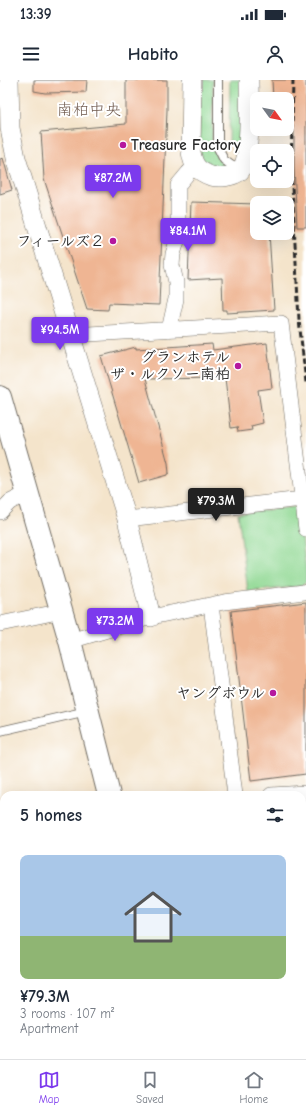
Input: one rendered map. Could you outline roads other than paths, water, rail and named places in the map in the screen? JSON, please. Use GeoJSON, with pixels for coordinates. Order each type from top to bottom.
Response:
{"type":"FeatureCollection","features":[{"type":"Feature","properties":{"kind":"main road"},"geometry":{"type":"LineString","coordinates":[[0,397],[62,611],[108,791]]}},
{"type":"Feature","properties":{"kind":"street"},"geometry":{"type":"LineString","coordinates":[[8,80],[10,128],[16,158],[128,519],[152,617]]}},
{"type":"Feature","properties":{"kind":"street"},"geometry":{"type":"LineString","coordinates":[[192,80],[191,152],[193,161],[200,171],[213,176],[227,176],[234,174],[241,170],[246,160],[249,80]]}},
{"type":"Feature","properties":{"kind":"street"},"geometry":{"type":"LineString","coordinates":[[169,330],[176,299],[176,282],[172,265],[173,254],[178,238],[178,185],[196,166]]}},
{"type":"Feature","properties":{"kind":"street"},"geometry":{"type":"LineString","coordinates":[[71,335],[281,323],[306,529]]}},
{"type":"Feature","properties":{"kind":"street"},"geometry":{"type":"LineString","coordinates":[[0,512],[10,502],[28,493]]}},
{"type":"Feature","properties":{"kind":"street"},"geometry":{"type":"LineString","coordinates":[[128,519],[302,499]]}},
{"type":"Feature","properties":{"kind":"street"},"geometry":{"type":"LineString","coordinates":[[70,641],[152,617],[224,602],[304,592],[306,590]]}},
{"type":"Feature","properties":{"kind":"street"},"geometry":{"type":"LineString","coordinates":[[211,605],[234,791]]}},
{"type":"Feature","properties":{"kind":"street"},"geometry":{"type":"LineString","coordinates":[[0,624],[62,611]]}},
{"type":"Feature","properties":{"kind":"lane"},"geometry":{"type":"LineString","coordinates":[[218,80],[218,148],[224,160],[241,170]]}},
{"type":"Feature","properties":{"kind":"lane"},"geometry":{"type":"LineString","coordinates":[[0,731],[88,711]]}},
{"type":"Feature","properties":{"kind":"railway"},"geometry":{"type":"LineString","coordinates":[[293,80],[291,167],[299,320],[306,383]]}},
{"type":"Feature","properties":{"kind":"place","name":"Treasure Factory"},"geometry":{"type":"Point","coordinates":[123,145]}},
{"type":"Feature","properties":{"kind":"place","name":"フィールズ２"},"geometry":{"type":"Point","coordinates":[113,241]}},
{"type":"Feature","properties":{"kind":"place","name":"グランホテル ザ・ルクソー南柏"},"geometry":{"type":"Point","coordinates":[238,366]}},
{"type":"Feature","properties":{"kind":"place","name":"ヤングボウル"},"geometry":{"type":"Point","coordinates":[273,693]}},
{"type":"Feature","properties":{"kind":"district","name":"南柏中央"},"geometry":{"type":"Point","coordinates":[89,109]}}]}
